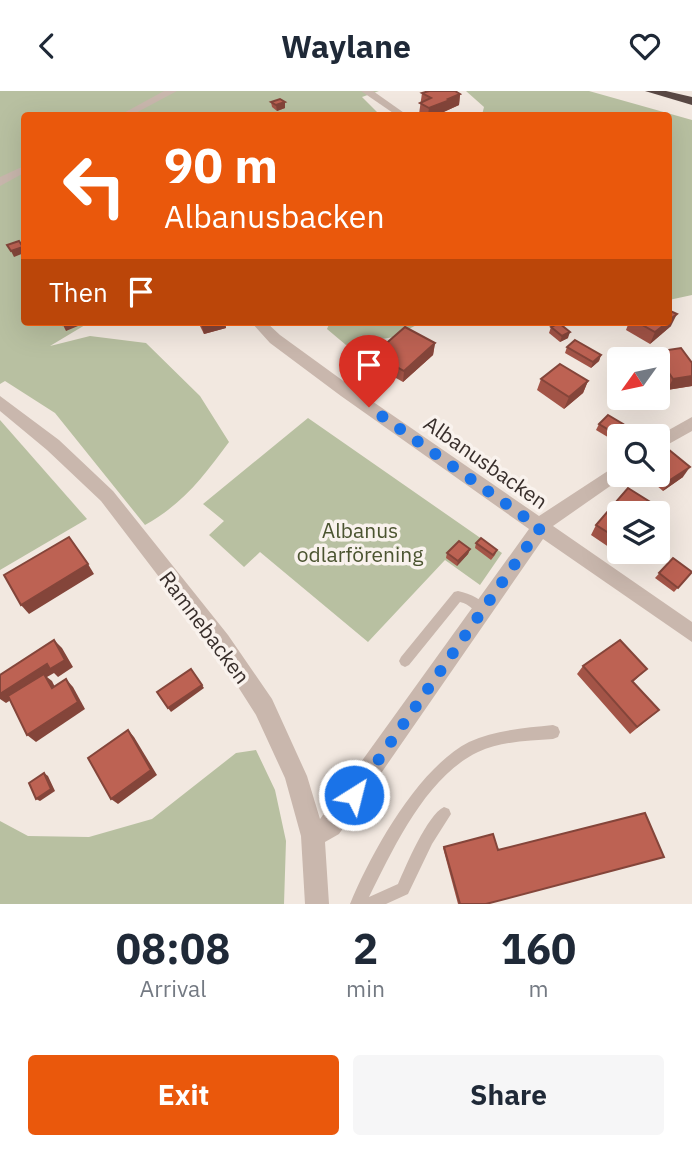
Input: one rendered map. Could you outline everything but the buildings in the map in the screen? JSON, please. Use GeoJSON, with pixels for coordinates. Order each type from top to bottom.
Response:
{"type":"FeatureCollection","features":[{"type":"Feature","properties":{"kind":"highway"},"geometry":{"type":"LineString","coordinates":[[651,91],[692,101]]}},
{"type":"Feature","properties":{"kind":"street"},"geometry":{"type":"LineString","coordinates":[[131,112],[172,91]]}},
{"type":"Feature","properties":{"kind":"street"},"geometry":{"type":"LineString","coordinates":[[366,91],[398,112]]}},
{"type":"Feature","properties":{"kind":"street"},"geometry":{"type":"LineString","coordinates":[[0,182],[21,171]]}},
{"type":"Feature","properties":{"kind":"street","name":"Albanusbacken"},"geometry":{"type":"LineString","coordinates":[[262,326],[275,339],[345,391],[692,633]]}},
{"type":"Feature","properties":{"kind":"street","name":"Ramnebacken"},"geometry":{"type":"LineString","coordinates":[[0,402],[53,445],[107,496],[221,642],[264,707],[296,776],[313,836],[317,904]]}},
{"type":"Feature","properties":{"kind":"street"},"geometry":{"type":"LineString","coordinates":[[670,437],[692,423]]}},
{"type":"Feature","properties":{"kind":"street"},"geometry":{"type":"LineString","coordinates":[[313,836],[331,826],[540,528],[551,516],[607,479]]}},
{"type":"Feature","properties":{"kind":"lane"},"geometry":{"type":"LineString","coordinates":[[405,661],[458,596],[470,599],[484,611]]}},
{"type":"Feature","properties":{"kind":"lane"},"geometry":{"type":"LineString","coordinates":[[358,904],[380,855],[433,780],[454,758],[473,747],[501,738],[553,733]]}},
{"type":"Feature","properties":{"kind":"lane"},"geometry":{"type":"LineString","coordinates":[[369,904],[403,889],[427,839],[444,814]]}},
{"type":"Feature","properties":{"kind":"green space"},"geometry":{"type":"Polygon","coordinates":[[[0,91],[379,91],[362,97],[377,112],[21,112],[21,326],[83,326],[50,346],[90,336],[146,343],[200,396],[229,442],[201,478],[171,508],[145,525],[55,413],[5,381],[0,384],[0,91]]]}},
{"type":"Feature","properties":{"kind":"green space"},"geometry":{"type":"Polygon","coordinates":[[[466,91],[589,91],[664,112],[483,112],[484,107],[466,91]]]}},
{"type":"Feature","properties":{"kind":"green space"},"geometry":{"type":"Polygon","coordinates":[[[672,114],[692,120],[692,295],[672,299],[672,114]]]}},
{"type":"Feature","properties":{"kind":"green space"},"geometry":{"type":"Polygon","coordinates":[[[328,326],[415,326],[394,337],[346,345],[327,329],[328,326]]]}},
{"type":"Feature","properties":{"kind":"green space","name":"Albanus odlarförening"},"geometry":{"type":"Polygon","coordinates":[[[308,418],[502,553],[480,585],[445,560],[368,642],[260,552],[244,567],[209,535],[224,521],[203,504],[308,418]]]}},
{"type":"Feature","properties":{"kind":"green space"},"geometry":{"type":"Polygon","coordinates":[[[0,420],[87,519],[0,570],[0,420]]]}},
{"type":"Feature","properties":{"kind":"green space"},"geometry":{"type":"Polygon","coordinates":[[[256,750],[275,790],[286,841],[284,904],[0,904],[0,821],[28,836],[89,837],[152,819],[236,753],[256,750]]]}},
{"type":"Feature","properties":{"kind":"route"},"geometry":{"type":"LineString","coordinates":[[354,795],[540,528],[369,407]]}}]}
